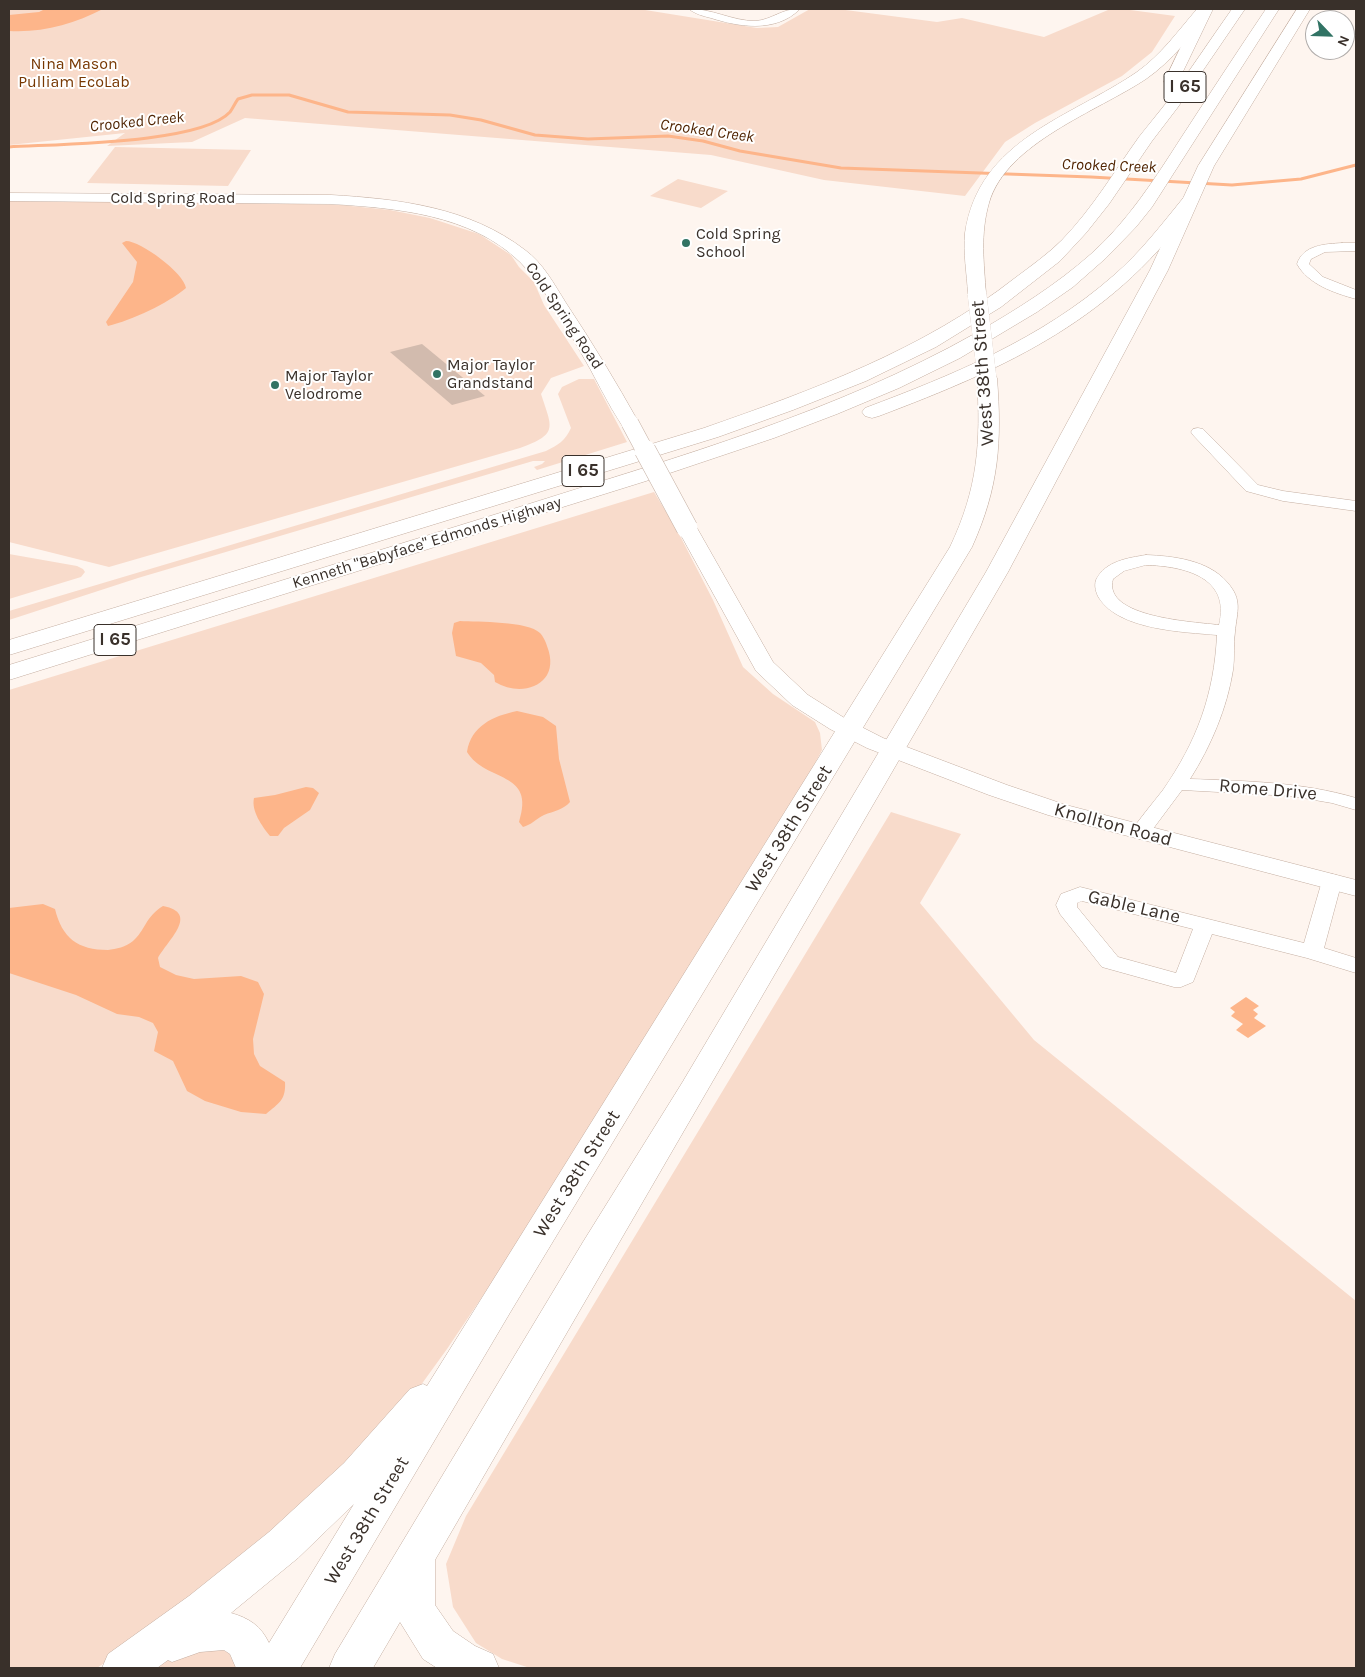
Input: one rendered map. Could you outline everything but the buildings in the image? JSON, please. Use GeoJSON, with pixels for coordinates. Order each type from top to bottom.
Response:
{"type":"FeatureCollection","features":[{"type":"Feature","properties":{"kind":"main road"},"geometry":{"type":"LineString","coordinates":[[1149,134],[1161,101],[1198,28],[1205,9]]}},
{"type":"Feature","properties":{"kind":"main road","name":"West 38th Street"},"geometry":{"type":"LineString","coordinates":[[350,1668],[415,1556],[873,741],[977,513],[989,462],[990,427],[987,378],[973,251],[974,232],[986,192],[996,174],[1026,144],[1046,130],[1149,70],[1168,52],[1205,9]]}},
{"type":"Feature","properties":{"kind":"main road","name":"Kenneth \"Babyface\" Edmonds Highway"},"geometry":{"type":"LineString","coordinates":[[9,648],[698,436],[830,388],[911,352],[992,305],[1057,255],[1086,225],[1238,9]]}},
{"type":"Feature","properties":{"kind":"main road","name":"Kenneth \"Babyface\" Edmonds Highway"},"geometry":{"type":"LineString","coordinates":[[9,673],[624,482],[740,444],[836,408],[909,376],[980,340],[1048,297],[1087,266],[1129,225],[1172,165],[1272,9]]}},
{"type":"Feature","properties":{"kind":"main road","name":"West 38th Street"},"geometry":{"type":"LineString","coordinates":[[277,1668],[498,1301],[873,741],[997,572],[1074,432],[1159,270],[1206,166],[1303,9]]}},
{"type":"Feature","properties":{"kind":"main road"},"geometry":{"type":"LineString","coordinates":[[624,482],[760,449],[823,429],[907,398],[993,361],[1064,321],[1107,290],[1149,252],[1190,200]]}},
{"type":"Feature","properties":{"kind":"main road"},"geometry":{"type":"LineString","coordinates":[[137,1658],[266,1559],[350,1481],[409,1418],[498,1301]]}},
{"type":"Feature","properties":{"kind":"main road"},"geometry":{"type":"LineString","coordinates":[[415,1556],[415,1610],[438,1645],[460,1660],[478,1668]]}},
{"type":"Feature","properties":{"kind":"main road"},"geometry":{"type":"LineString","coordinates":[[137,1658],[205,1630],[219,1630],[233,1633],[248,1642],[257,1668]]}},
{"type":"Feature","properties":{"kind":"street"},"geometry":{"type":"LineString","coordinates":[[694,9],[734,21],[763,23],[795,9]]}},
{"type":"Feature","properties":{"kind":"street","name":"Cold Spring Road"},"geometry":{"type":"LineString","coordinates":[[9,198],[350,201],[416,209],[465,223],[502,240],[523,256],[537,271],[583,340],[759,658],[770,674],[800,700],[873,741]]}},
{"type":"Feature","properties":{"kind":"street"},"geometry":{"type":"LineString","coordinates":[[1356,247],[1330,247],[1317,250],[1306,256],[1303,264],[1312,276],[1356,295]]}},
{"type":"Feature","properties":{"kind":"street"},"geometry":{"type":"LineString","coordinates":[[1198,432],[1252,488],[1283,496],[1356,506]]}},
{"type":"Feature","properties":{"kind":"street"},"geometry":{"type":"LineString","coordinates":[[1140,833],[1178,784],[1199,748],[1216,705],[1225,662],[1226,631],[1231,620],[1229,600],[1220,584],[1203,570],[1176,562],[1139,561],[1116,568],[1104,581],[1104,592],[1109,600],[1128,614],[1139,618],[1226,631]]}},
{"type":"Feature","properties":{"kind":"street","name":"Knollton Road"},"geometry":{"type":"LineString","coordinates":[[873,741],[1028,801],[1140,833],[1356,888]]}},
{"type":"Feature","properties":{"kind":"street","name":"Rome Drive"},"geometry":{"type":"LineString","coordinates":[[1178,784],[1300,792],[1326,795],[1356,804]]}},
{"type":"Feature","properties":{"kind":"street"},"geometry":{"type":"LineString","coordinates":[[1312,952],[1332,881]]}},
{"type":"Feature","properties":{"kind":"street","name":"Gable Lane"},"geometry":{"type":"LineString","coordinates":[[1205,924],[1185,977],[1177,981],[1118,966],[1110,962],[1068,912],[1066,905],[1068,898],[1086,894],[1205,924],[1312,952],[1356,966]]}},
{"type":"Feature","properties":{"kind":"green space","name":"Nina Mason Pulliam EcoLab"},"geometry":{"type":"Polygon","coordinates":[[[9,9],[639,9],[757,28],[778,27],[810,9],[838,9],[937,22],[962,18],[1044,37],[1108,10],[1123,9],[1175,16],[1152,52],[1122,76],[1035,123],[1005,142],[965,196],[824,180],[711,155],[245,118],[192,142],[107,146],[125,133],[9,145],[9,9]]]}},
{"type":"Feature","properties":{"kind":"green space"},"geometry":{"type":"Polygon","coordinates":[[[115,147],[251,150],[228,186],[87,183],[115,147]]]}},
{"type":"Feature","properties":{"kind":"green space"},"geometry":{"type":"Polygon","coordinates":[[[678,179],[728,191],[701,208],[650,196],[678,179]]]}},
{"type":"Feature","properties":{"kind":"green space","name":"Major Taylor Velodrome"},"geometry":{"type":"Polygon","coordinates":[[[9,201],[218,202],[341,205],[390,210],[430,218],[479,234],[511,255],[519,267],[534,282],[544,305],[584,366],[551,378],[541,394],[548,415],[549,428],[547,434],[533,443],[520,448],[109,567],[9,542],[9,201]]]}},
{"type":"Feature","properties":{"kind":"green space"},"geometry":{"type":"Polygon","coordinates":[[[579,379],[594,379],[627,442],[537,470],[534,467],[545,461],[533,461],[138,578],[9,620],[9,611],[546,451],[561,442],[571,428],[558,394],[562,387],[579,379]]]}},
{"type":"Feature","properties":{"kind":"green space"},"geometry":{"type":"Polygon","coordinates":[[[654,492],[677,530],[713,600],[743,667],[773,694],[815,722],[820,733],[822,750],[812,769],[540,1211],[413,1396],[233,1575],[97,1668],[9,1668],[9,690],[654,492]]]}},
{"type":"Feature","properties":{"kind":"green space"},"geometry":{"type":"Polygon","coordinates":[[[9,554],[77,566],[85,572],[81,577],[9,599],[9,554]]]}},
{"type":"Feature","properties":{"kind":"green space"},"geometry":{"type":"Polygon","coordinates":[[[891,812],[961,834],[920,903],[1034,1040],[1356,1301],[1356,1668],[530,1668],[502,1659],[476,1643],[453,1607],[446,1564],[466,1516],[891,812]]]}},
{"type":"Feature","properties":{"kind":"green space"},"geometry":{"type":"Polygon","coordinates":[[[216,1647],[229,1653],[237,1668],[152,1668],[182,1648],[216,1647]]]}},
{"type":"Feature","properties":{"kind":"shaded area"},"geometry":{"type":"Polygon","coordinates":[[[45,9],[103,9],[81,19],[46,29],[9,31],[9,15],[39,12],[45,9]]]}},
{"type":"Feature","properties":{"kind":"shaded area"},"geometry":{"type":"Polygon","coordinates":[[[126,241],[141,246],[161,259],[178,274],[186,288],[149,311],[108,326],[106,322],[133,282],[137,262],[122,243],[126,241]]]}},
{"type":"Feature","properties":{"kind":"shaded area"},"geometry":{"type":"Polygon","coordinates":[[[460,621],[514,624],[534,629],[540,633],[546,643],[550,659],[549,670],[545,679],[537,685],[528,688],[506,687],[495,682],[494,675],[481,663],[456,656],[452,633],[454,623],[460,621]]]}},
{"type":"Feature","properties":{"kind":"shaded area"},"geometry":{"type":"Polygon","coordinates":[[[517,711],[543,717],[556,726],[559,759],[570,802],[561,809],[544,815],[523,827],[519,822],[522,805],[521,793],[515,785],[475,762],[467,752],[473,735],[484,724],[492,719],[517,711]]]}},
{"type":"Feature","properties":{"kind":"shaded area"},"geometry":{"type":"Polygon","coordinates":[[[306,787],[313,788],[319,793],[310,810],[284,828],[278,836],[270,836],[256,813],[253,803],[254,798],[306,787]]]}},
{"type":"Feature","properties":{"kind":"shaded area"},"geometry":{"type":"Polygon","coordinates":[[[43,904],[55,909],[62,928],[67,935],[80,945],[88,948],[108,950],[124,946],[133,941],[152,915],[163,906],[174,910],[179,915],[180,921],[174,935],[158,958],[160,967],[176,975],[194,979],[241,976],[258,982],[264,994],[253,1039],[254,1054],[260,1066],[285,1082],[281,1101],[266,1114],[241,1112],[205,1101],[187,1091],[173,1061],[154,1051],[158,1032],[153,1023],[139,1017],[117,1014],[76,995],[9,973],[9,908],[43,904]]]}},
{"type":"Feature","properties":{"kind":"shaded area"},"geometry":{"type":"Polygon","coordinates":[[[1246,997],[1259,1006],[1253,1010],[1258,1014],[1254,1018],[1266,1026],[1248,1038],[1236,1030],[1243,1024],[1231,1016],[1235,1012],[1230,1008],[1246,997]]]}},
{"type":"Feature","properties":{"kind":"waterway","name":"Crooked Creek"},"geometry":{"type":"LineString","coordinates":[[9,147],[126,140],[190,131],[214,123],[230,112],[238,99],[252,95],[289,95],[348,112],[450,115],[481,120],[535,135],[588,139],[668,136],[703,141],[740,151],[841,168],[1091,177],[1232,185],[1301,179],[1356,165]]}},
{"type":"Feature","properties":{"kind":"place","name":"Cold Spring School"},"geometry":{"type":"Point","coordinates":[686,243]}},
{"type":"Feature","properties":{"kind":"place","name":"Major Taylor Grandstand"},"geometry":{"type":"Point","coordinates":[437,374]}},
{"type":"Feature","properties":{"kind":"place","name":"Major Taylor Velodrome"},"geometry":{"type":"Point","coordinates":[275,385]}}]}
